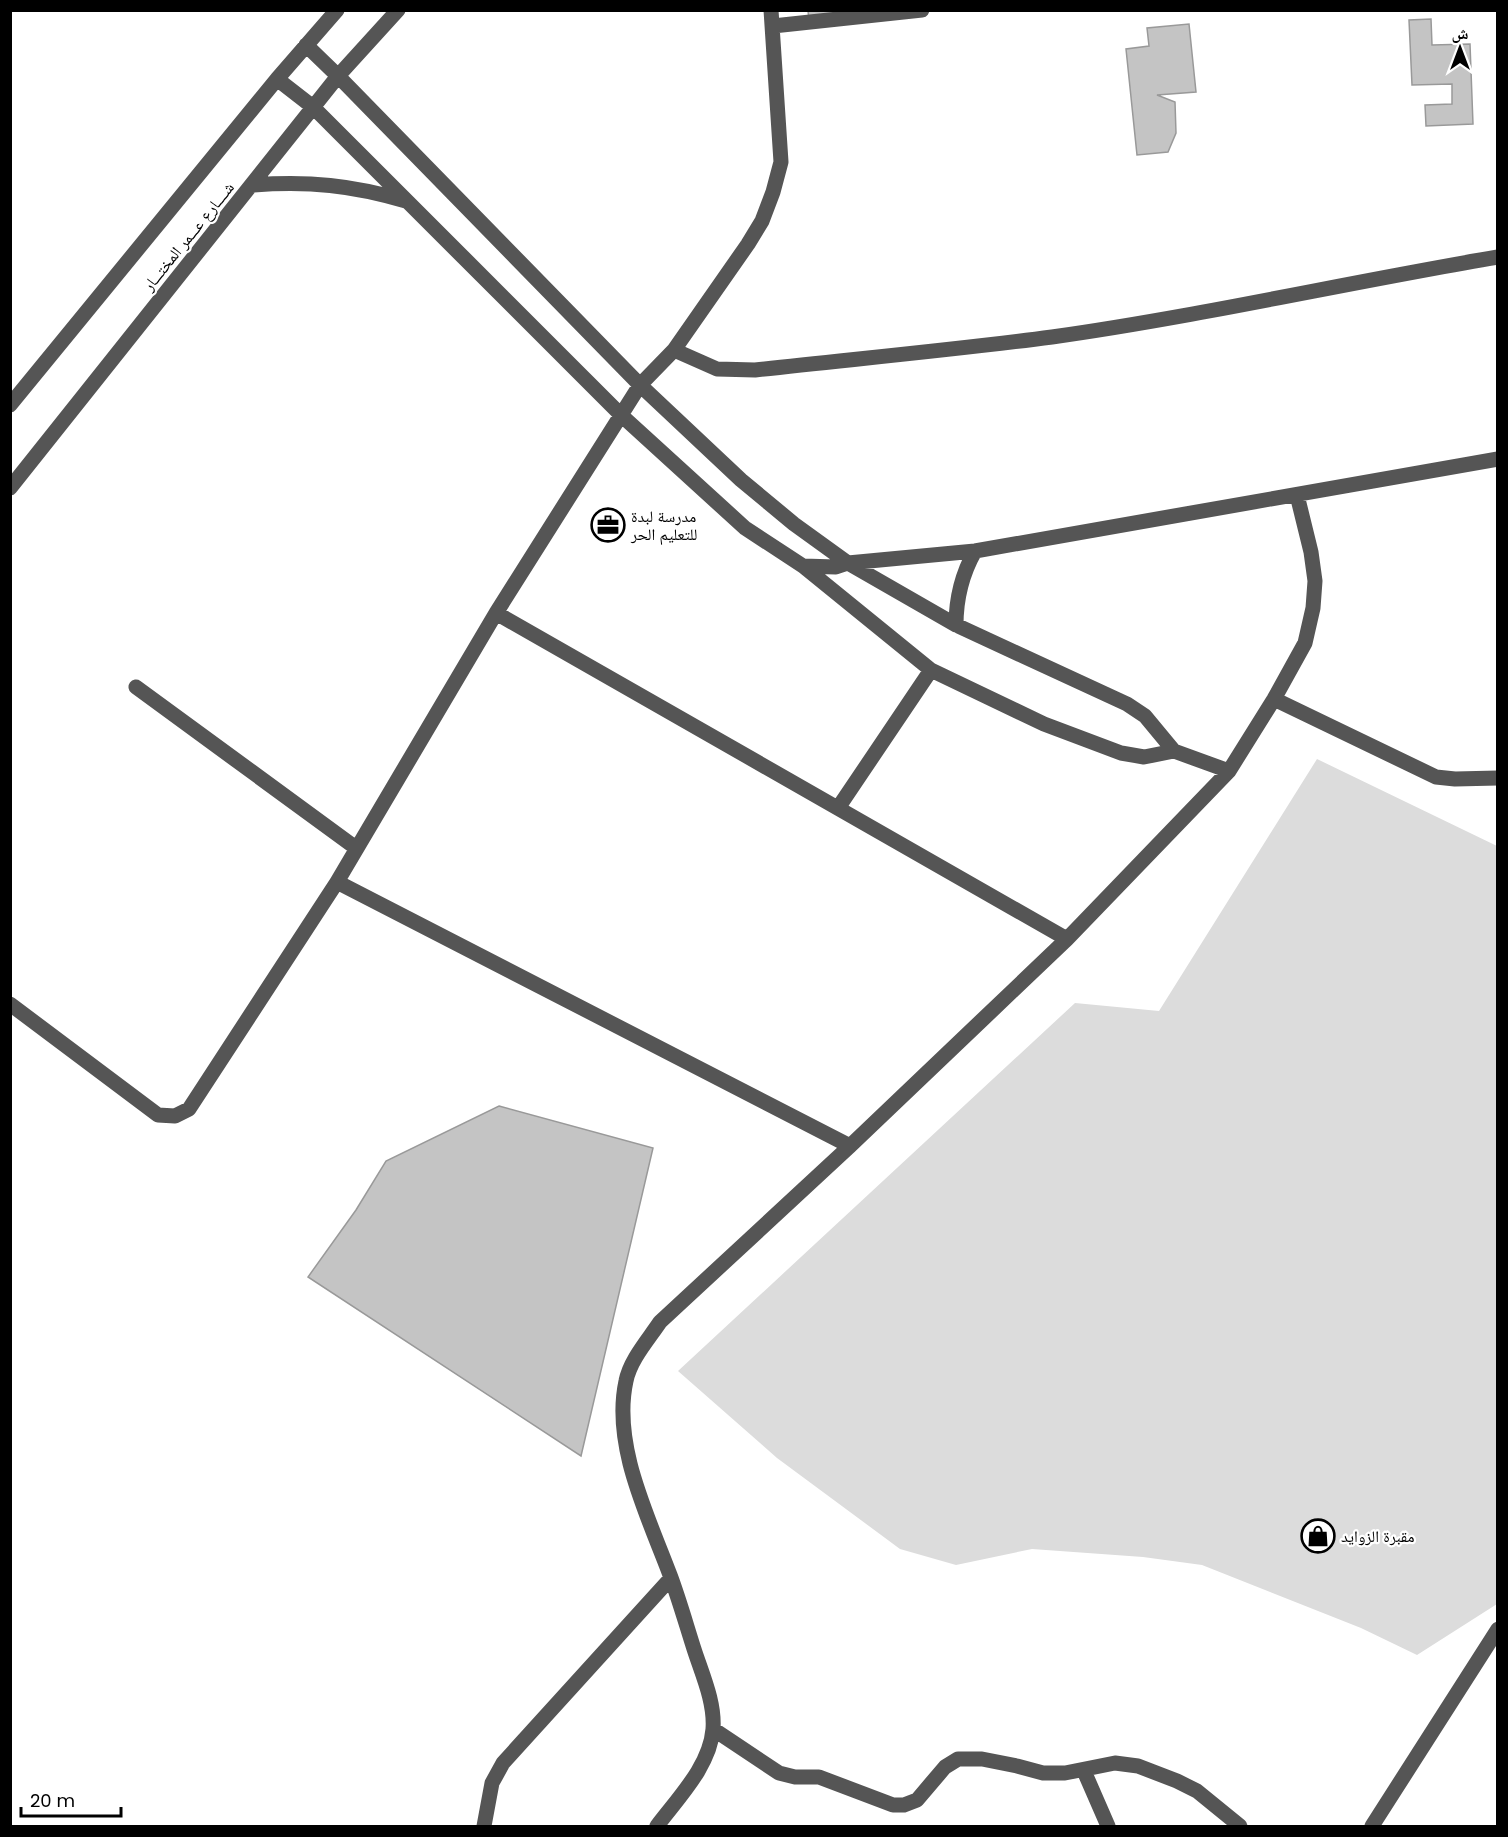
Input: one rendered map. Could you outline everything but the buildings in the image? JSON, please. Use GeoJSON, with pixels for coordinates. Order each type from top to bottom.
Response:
{"type":"FeatureCollection","features":[{"type":"Feature","properties":{"kind":"street","name":"شــــارع عـــمر المختـــار"},"geometry":{"type":"LineString","coordinates":[[10,405],[277,79],[337,10]]}},
{"type":"Feature","properties":{"kind":"street","name":"شــــارع عـــمر المختـــار"},"geometry":{"type":"LineString","coordinates":[[10,488],[338,76],[398,10]]}},
{"type":"Feature","properties":{"kind":"street"},"geometry":{"type":"LineString","coordinates":[[10,1004],[158,1115],[175,1116],[189,1108],[337,882],[496,613],[640,385],[674,350],[762,221],[781,162],[771,10]]}},
{"type":"Feature","properties":{"kind":"street"},"geometry":{"type":"LineString","coordinates":[[772,26],[922,10]]}},
{"type":"Feature","properties":{"kind":"street"},"geometry":{"type":"LineString","coordinates":[[306,45],[640,385],[741,480],[794,524],[848,563],[956,624],[1127,704],[1145,716],[1174,751],[1229,771]]}},
{"type":"Feature","properties":{"kind":"street"},"geometry":{"type":"LineString","coordinates":[[277,79],[313,107],[621,415],[745,528],[803,566],[931,670],[1044,724],[1121,753],[1143,757],[1174,751]]}},
{"type":"Feature","properties":{"kind":"street"},"geometry":{"type":"LineString","coordinates":[[252,185],[292,182],[332,184],[370,191],[409,202]]}},
{"type":"Feature","properties":{"kind":"street"},"geometry":{"type":"LineString","coordinates":[[674,350],[717,369],[755,370],[1040,338],[1312,293],[1497,257]]}},
{"type":"Feature","properties":{"kind":"street"},"geometry":{"type":"LineString","coordinates":[[803,566],[836,567],[848,563],[975,550],[1497,459]]}},
{"type":"Feature","properties":{"kind":"street"},"geometry":{"type":"LineString","coordinates":[[657,1827],[698,1771],[709,1747],[713,1729],[711,1705],[671,1578],[632,1470],[623,1413],[626,1380],[638,1354],[660,1322],[850,1146],[1067,939],[1229,771],[1274,699],[1305,643],[1313,608],[1315,580],[1311,552],[1296,495]]}},
{"type":"Feature","properties":{"kind":"street"},"geometry":{"type":"LineString","coordinates":[[956,624],[959,587],[975,550]]}},
{"type":"Feature","properties":{"kind":"street"},"geometry":{"type":"LineString","coordinates":[[496,613],[1067,939]]}},
{"type":"Feature","properties":{"kind":"street"},"geometry":{"type":"LineString","coordinates":[[838,808],[931,670]]}},
{"type":"Feature","properties":{"kind":"street"},"geometry":{"type":"LineString","coordinates":[[136,687],[356,848]]}},
{"type":"Feature","properties":{"kind":"street"},"geometry":{"type":"LineString","coordinates":[[1274,699],[1436,777],[1497,778]]}},
{"type":"Feature","properties":{"kind":"street"},"geometry":{"type":"LineString","coordinates":[[337,882],[850,1146]]}},
{"type":"Feature","properties":{"kind":"street"},"geometry":{"type":"LineString","coordinates":[[484,1827],[492,1784],[503,1763],[671,1578]]}},
{"type":"Feature","properties":{"kind":"street"},"geometry":{"type":"LineString","coordinates":[[1372,1827],[1497,1629]]}},
{"type":"Feature","properties":{"kind":"street"},"geometry":{"type":"LineString","coordinates":[[713,1729],[779,1773],[795,1777],[819,1777],[893,1805],[904,1805],[917,1800],[945,1767],[958,1759],[982,1759],[1043,1773],[1084,1771],[1115,1763],[1138,1766],[1197,1791],[1240,1827]]}},
{"type":"Feature","properties":{"kind":"street"},"geometry":{"type":"LineString","coordinates":[[1084,1771],[1108,1827]]}},
{"type":"Feature","properties":{"kind":"shaded area"},"geometry":{"type":"Polygon","coordinates":[[[1317,759],[1497,846],[1497,1604],[1417,1655],[1361,1628],[1202,1565],[1143,1557],[1032,1549],[956,1565],[900,1549],[777,1458],[678,1371],[1075,1003],[1159,1011],[1317,759]]]}},
{"type":"Feature","properties":{"kind":"place","name":"مدرسة لبدة للتعليم الحر"},"geometry":{"type":"Point","coordinates":[608,525]}},
{"type":"Feature","properties":{"kind":"place","name":"مقبرة الزوايد"},"geometry":{"type":"Point","coordinates":[1318,1536]}}]}
